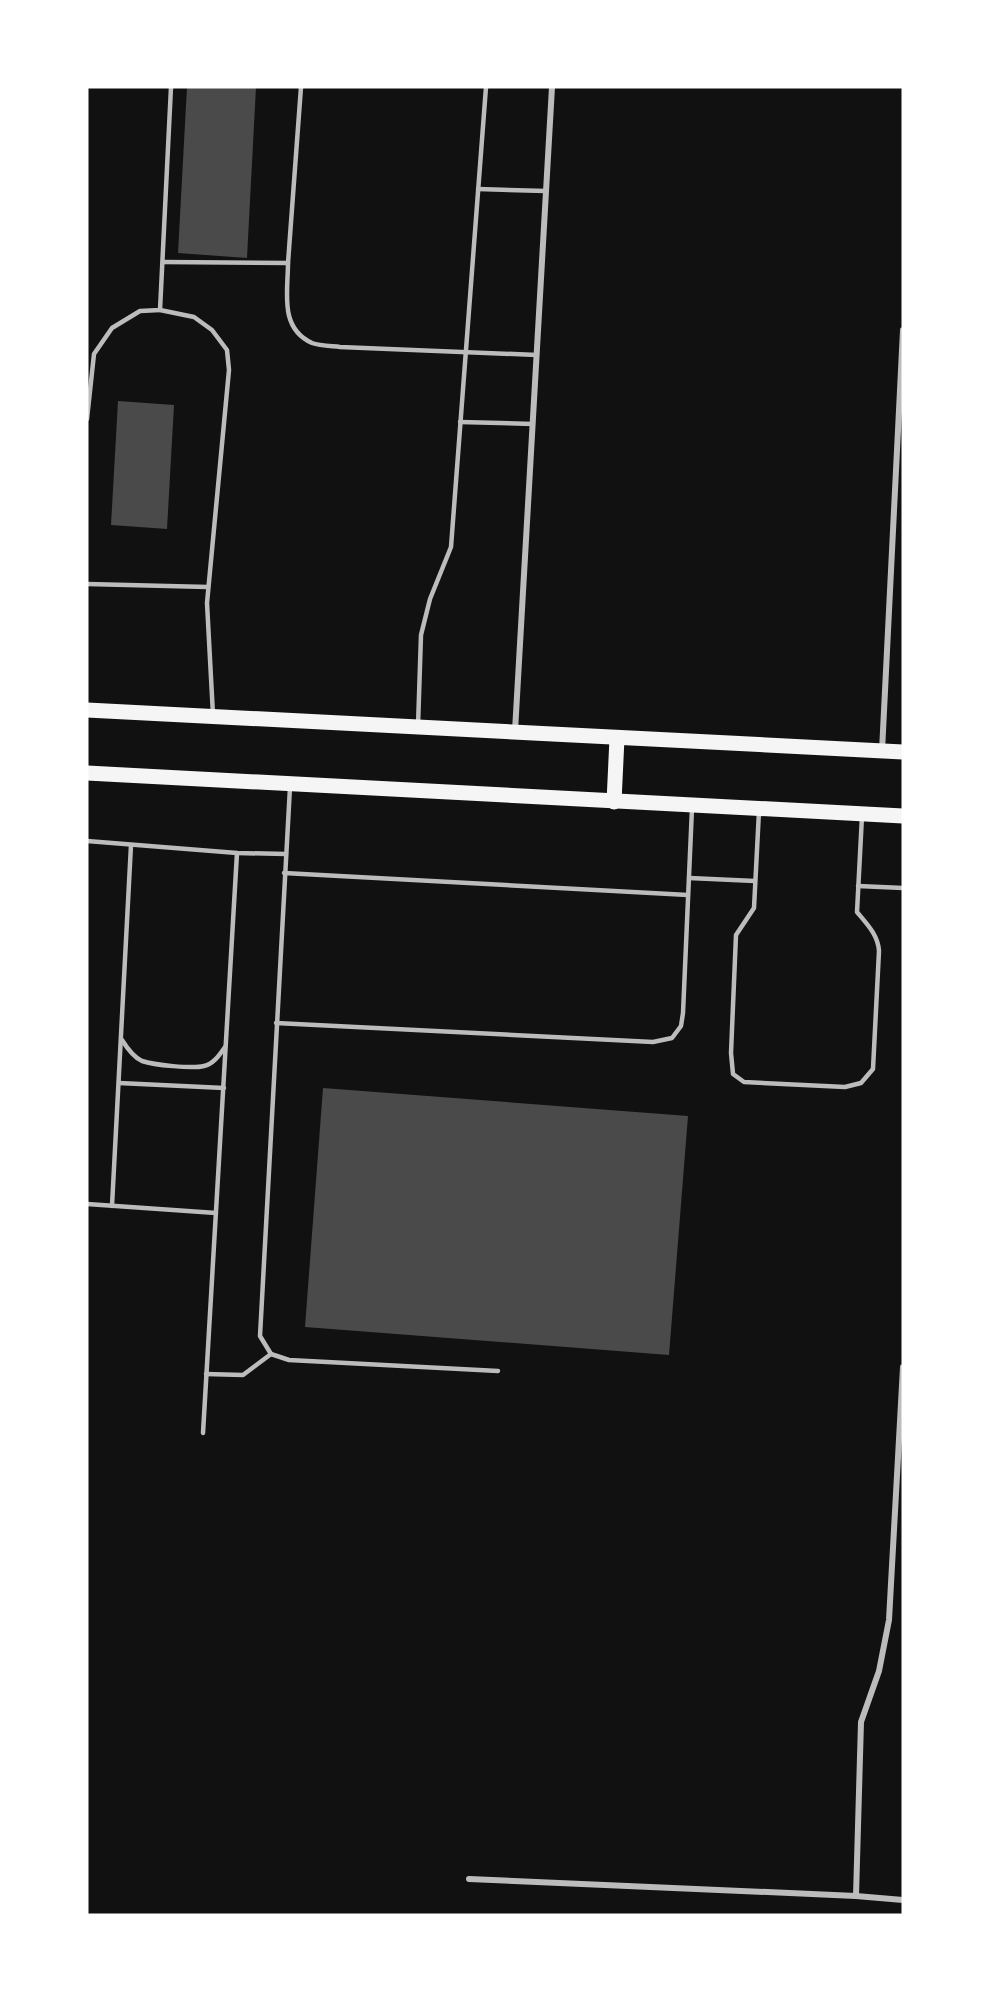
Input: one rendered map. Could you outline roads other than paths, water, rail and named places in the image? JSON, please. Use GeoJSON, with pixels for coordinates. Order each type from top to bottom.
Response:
{"type":"FeatureCollection","features":[{"type":"Feature","properties":{"kind":"main road"},"geometry":{"type":"LineString","coordinates":[[87,710],[903,752]]}},
{"type":"Feature","properties":{"kind":"main road"},"geometry":{"type":"LineString","coordinates":[[615,802],[617,738]]}},
{"type":"Feature","properties":{"kind":"main road"},"geometry":{"type":"LineString","coordinates":[[87,773],[903,816]]}},
{"type":"Feature","properties":{"kind":"street"},"geometry":{"type":"LineString","coordinates":[[515,732],[552,87]]}},
{"type":"Feature","properties":{"kind":"street"},"geometry":{"type":"LineString","coordinates":[[882,751],[903,330]]}},
{"type":"Feature","properties":{"kind":"street"},"geometry":{"type":"LineString","coordinates":[[856,1896],[861,1722],[879,1671],[889,1620],[903,1367]]}},
{"type":"Feature","properties":{"kind":"street"},"geometry":{"type":"LineString","coordinates":[[469,1879],[903,1900]]}},
{"type":"Feature","properties":{"kind":"lane"},"geometry":{"type":"LineString","coordinates":[[160,310],[171,87]]}},
{"type":"Feature","properties":{"kind":"lane"},"geometry":{"type":"LineString","coordinates":[[301,87],[288,263],[287,316],[298,334],[313,344],[537,355]]}},
{"type":"Feature","properties":{"kind":"lane"},"geometry":{"type":"LineString","coordinates":[[418,727],[421,635],[430,599],[451,548],[486,87]]}},
{"type":"Feature","properties":{"kind":"lane"},"geometry":{"type":"LineString","coordinates":[[478,189],[546,192]]}},
{"type":"Feature","properties":{"kind":"lane"},"geometry":{"type":"LineString","coordinates":[[163,262],[288,263]]}},
{"type":"Feature","properties":{"kind":"lane"},"geometry":{"type":"LineString","coordinates":[[87,419],[94,354],[112,328],[140,311],[160,310],[194,317],[212,330],[227,350],[230,370],[208,587],[208,653],[213,716]]}},
{"type":"Feature","properties":{"kind":"lane"},"geometry":{"type":"LineString","coordinates":[[460,422],[532,424]]}},
{"type":"Feature","properties":{"kind":"lane"},"geometry":{"type":"LineString","coordinates":[[87,584],[208,587]]}},
{"type":"Feature","properties":{"kind":"lane"},"geometry":{"type":"LineString","coordinates":[[290,784],[260,1336],[271,1354],[289,1360],[498,1371]]}},
{"type":"Feature","properties":{"kind":"lane"},"geometry":{"type":"LineString","coordinates":[[276,1023],[653,1042],[672,1038],[681,1026],[683,1013],[692,805]]}},
{"type":"Feature","properties":{"kind":"lane"},"geometry":{"type":"LineString","coordinates":[[759,808],[754,908],[736,935],[731,1053],[733,1074],[744,1082],[845,1087],[861,1083],[873,1069],[878,942],[857,912],[862,814]]}},
{"type":"Feature","properties":{"kind":"lane"},"geometry":{"type":"LineString","coordinates":[[87,841],[237,853],[286,854]]}},
{"type":"Feature","properties":{"kind":"lane"},"geometry":{"type":"LineString","coordinates":[[112,1206],[131,845]]}},
{"type":"Feature","properties":{"kind":"lane"},"geometry":{"type":"LineString","coordinates":[[203,1433],[237,853]]}},
{"type":"Feature","properties":{"kind":"lane"},"geometry":{"type":"LineString","coordinates":[[284,873],[688,895]]}},
{"type":"Feature","properties":{"kind":"lane"},"geometry":{"type":"LineString","coordinates":[[689,878],[755,881]]}},
{"type":"Feature","properties":{"kind":"lane"},"geometry":{"type":"LineString","coordinates":[[858,886],[903,888]]}},
{"type":"Feature","properties":{"kind":"lane"},"geometry":{"type":"LineString","coordinates":[[121,1039],[128,1050],[141,1060],[187,1066],[205,1066],[217,1059],[227,1045]]}},
{"type":"Feature","properties":{"kind":"lane"},"geometry":{"type":"LineString","coordinates":[[119,1083],[224,1088]]}},
{"type":"Feature","properties":{"kind":"lane"},"geometry":{"type":"LineString","coordinates":[[87,1204],[216,1213]]}},
{"type":"Feature","properties":{"kind":"lane"},"geometry":{"type":"LineString","coordinates":[[206,1374],[243,1375],[271,1354]]}}]}
